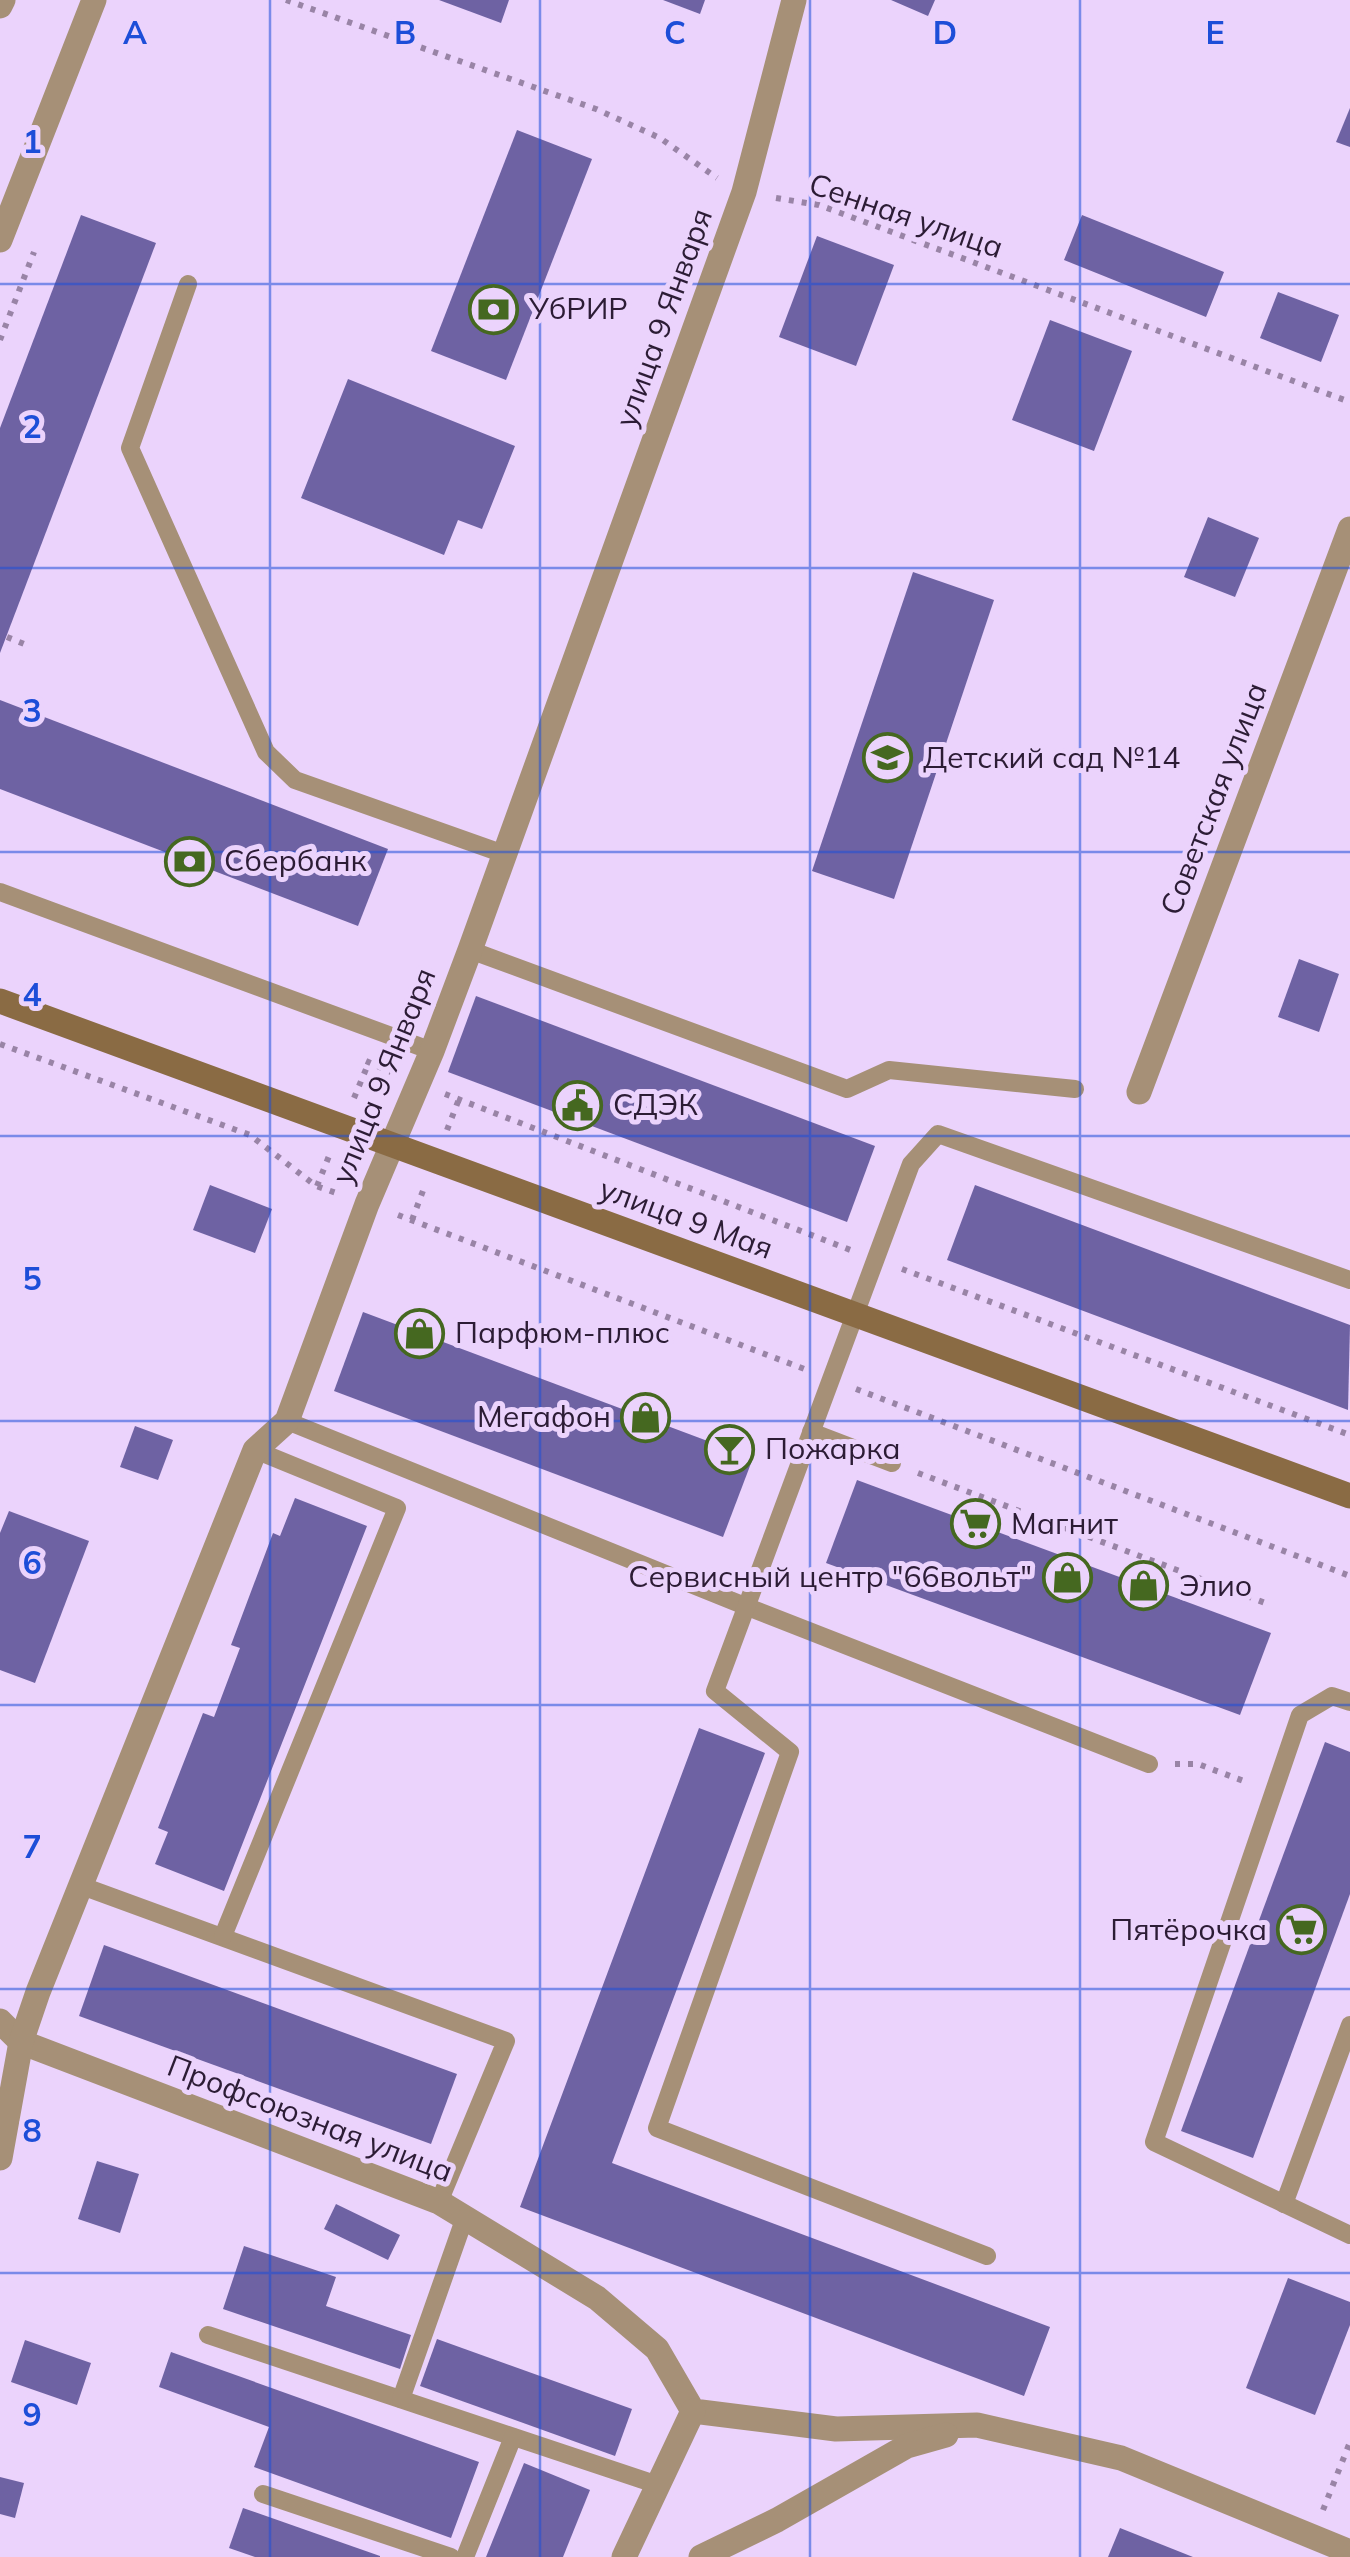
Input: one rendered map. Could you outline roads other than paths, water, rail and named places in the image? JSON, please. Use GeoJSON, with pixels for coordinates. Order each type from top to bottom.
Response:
{"type":"FeatureCollection","features":[{"type":"Feature","properties":{"kind":"street"},"geometry":{"type":"LineString","coordinates":[[0,240],[94,0]]}},
{"type":"Feature","properties":{"kind":"street","name":"улица 9 Января"},"geometry":{"type":"LineString","coordinates":[[0,2158],[21,2042],[255,1450],[287,1422],[367,1204],[470,950],[744,192],[794,0]]}},
{"type":"Feature","properties":{"kind":"street","name":"Советская улица"},"geometry":{"type":"LineString","coordinates":[[1139,1092],[1350,529]]}},
{"type":"Feature","properties":{"kind":"street","name":"улица 9 Мая"},"geometry":{"type":"LineString","coordinates":[[0,1001],[1350,1496]]}},
{"type":"Feature","properties":{"kind":"street","name":"Профсоюзная улица"},"geometry":{"type":"LineString","coordinates":[[0,2021],[21,2042],[440,2202],[597,2298],[656,2349],[692,2411]]}},
{"type":"Feature","properties":{"kind":"street"},"geometry":{"type":"LineString","coordinates":[[624,2557],[692,2411],[836,2429],[978,2425],[1121,2458],[1350,2552]]}},
{"type":"Feature","properties":{"kind":"street"},"geometry":{"type":"LineString","coordinates":[[700,2557],[778,2520],[907,2446],[978,2425]]}},
{"type":"Feature","properties":{"kind":"lane"},"geometry":{"type":"LineString","coordinates":[[188,284],[130,448],[266,752],[295,780],[504,854]]}},
{"type":"Feature","properties":{"kind":"lane"},"geometry":{"type":"LineString","coordinates":[[0,892],[432,1051]]}},
{"type":"Feature","properties":{"kind":"lane"},"geometry":{"type":"LineString","coordinates":[[470,950],[848,1089],[889,1070],[1075,1089]]}},
{"type":"Feature","properties":{"kind":"lane"},"geometry":{"type":"LineString","coordinates":[[987,2256],[657,2128],[790,1752],[715,1691],[829,1378],[911,1164],[938,1134],[1350,1280]]}},
{"type":"Feature","properties":{"kind":"lane"},"geometry":{"type":"LineString","coordinates":[[287,1422],[1148,1764]]}},
{"type":"Feature","properties":{"kind":"lane"},"geometry":{"type":"LineString","coordinates":[[811,1432],[892,1463]]}},
{"type":"Feature","properties":{"kind":"lane"},"geometry":{"type":"LineString","coordinates":[[223,1936],[396,1508],[255,1450]]}},
{"type":"Feature","properties":{"kind":"lane"},"geometry":{"type":"LineString","coordinates":[[1350,1702],[1332,1696],[1300,1715],[1154,2142],[1350,2235]]}},
{"type":"Feature","properties":{"kind":"lane"},"geometry":{"type":"LineString","coordinates":[[82,1886],[506,2041],[440,2202]]}},
{"type":"Feature","properties":{"kind":"lane"},"geometry":{"type":"LineString","coordinates":[[1284,2204],[1350,2025]]}},
{"type":"Feature","properties":{"kind":"lane"},"geometry":{"type":"LineString","coordinates":[[401,2400],[465,2218]]}},
{"type":"Feature","properties":{"kind":"lane"},"geometry":{"type":"LineString","coordinates":[[208,2335],[658,2485]]}},
{"type":"Feature","properties":{"kind":"lane"},"geometry":{"type":"LineString","coordinates":[[465,2557],[513,2437]]}},
{"type":"Feature","properties":{"kind":"lane"},"geometry":{"type":"LineString","coordinates":[[262,2494],[451,2557]]}},
{"type":"Feature","properties":{"kind":"place","name":"УбРИР"},"geometry":{"type":"Point","coordinates":[494,309]}},
{"type":"Feature","properties":{"kind":"place","name":"Детский сад №14"},"geometry":{"type":"Point","coordinates":[888,758]}},
{"type":"Feature","properties":{"kind":"place","name":"Сбербанк"},"geometry":{"type":"Point","coordinates":[189,861]}},
{"type":"Feature","properties":{"kind":"place","name":"СДЭК"},"geometry":{"type":"Point","coordinates":[578,1105]}},
{"type":"Feature","properties":{"kind":"place","name":"Парфюм-плюс"},"geometry":{"type":"Point","coordinates":[420,1333]}},
{"type":"Feature","properties":{"kind":"place","name":"Мегафон"},"geometry":{"type":"Point","coordinates":[646,1417]}},
{"type":"Feature","properties":{"kind":"place","name":"Пожарка"},"geometry":{"type":"Point","coordinates":[730,1449]}},
{"type":"Feature","properties":{"kind":"place","name":"Магнит"},"geometry":{"type":"Point","coordinates":[976,1524]}},
{"type":"Feature","properties":{"kind":"place","name":"Сервисный центр \"66вольт\""},"geometry":{"type":"Point","coordinates":[1067,1577]}},
{"type":"Feature","properties":{"kind":"place","name":"Элио"},"geometry":{"type":"Point","coordinates":[1144,1586]}},
{"type":"Feature","properties":{"kind":"place","name":"Пятёрочка"},"geometry":{"type":"Point","coordinates":[1302,1930]}}]}
